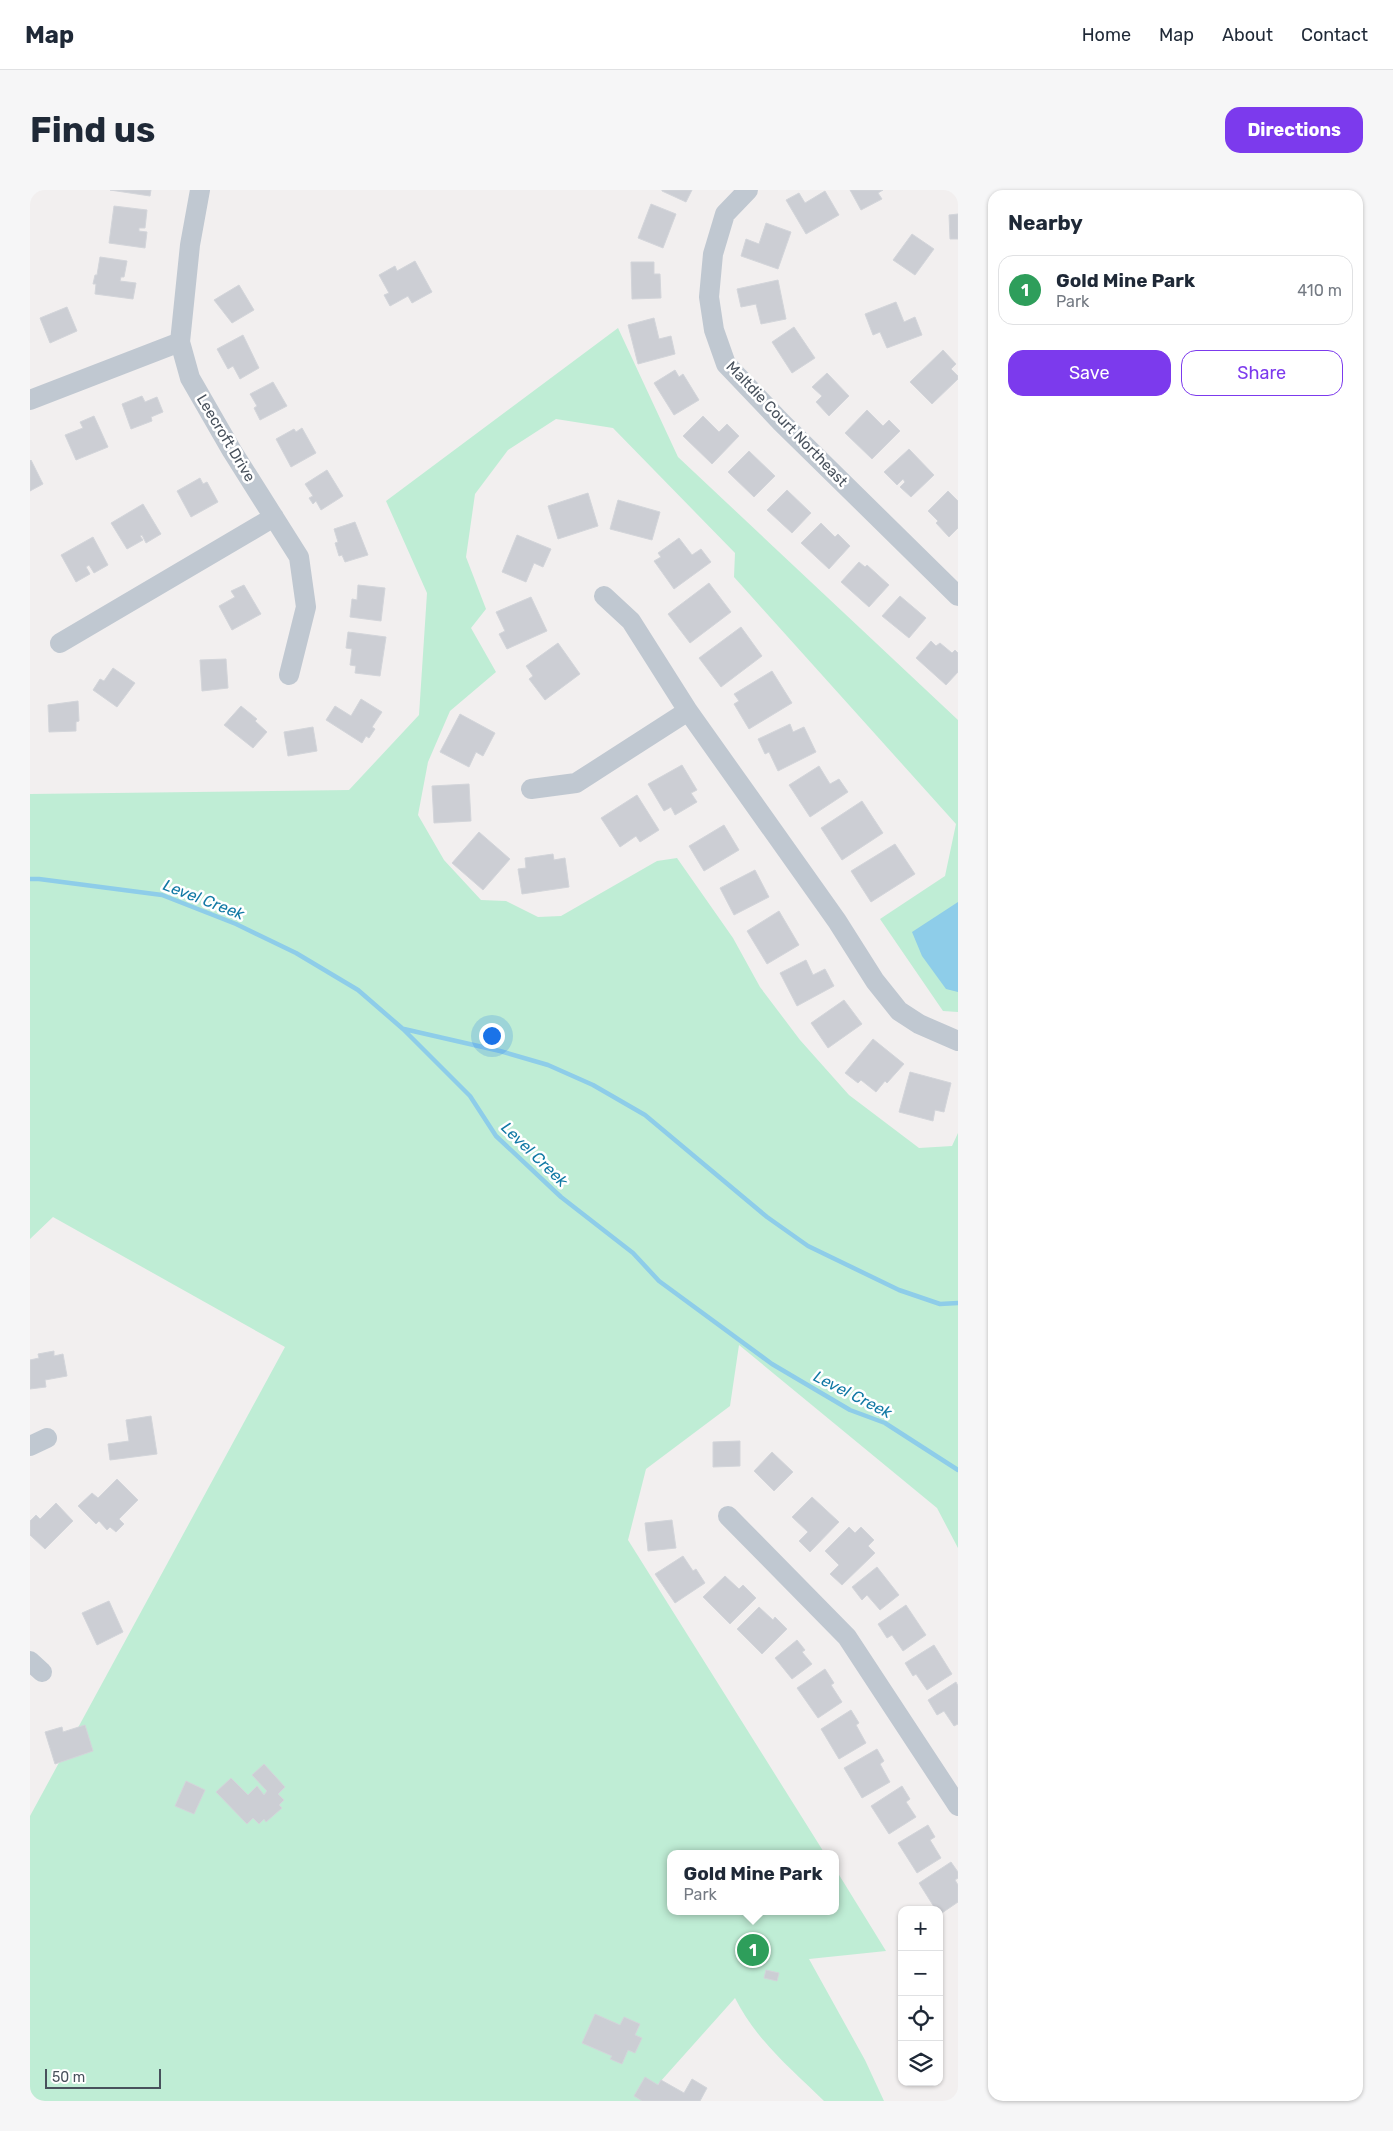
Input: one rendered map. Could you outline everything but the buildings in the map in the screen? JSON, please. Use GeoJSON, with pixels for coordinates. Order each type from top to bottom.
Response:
{"type":"FeatureCollection","features":[{"type":"Feature","properties":{"kind":"street","name":"Leecroft Drive"},"geometry":{"type":"LineString","coordinates":[[200,190],[190,245],[180,342],[190,378],[232,451],[299,557],[306,607],[288,675]]}},
{"type":"Feature","properties":{"kind":"street","name":"Maltdie Court Northeast"},"geometry":{"type":"LineString","coordinates":[[748,190],[725,214],[713,254],[709,297],[714,330],[726,364],[781,422],[958,596]]}},
{"type":"Feature","properties":{"kind":"street"},"geometry":{"type":"LineString","coordinates":[[30,400],[180,342]]}},
{"type":"Feature","properties":{"kind":"street"},"geometry":{"type":"LineString","coordinates":[[60,643],[274,517]]}},
{"type":"Feature","properties":{"kind":"street"},"geometry":{"type":"LineString","coordinates":[[604,596],[631,621],[688,711],[789,852],[875,981],[899,1011],[920,1024],[958,1041]]}},
{"type":"Feature","properties":{"kind":"street"},"geometry":{"type":"LineString","coordinates":[[531,789],[576,783],[688,711]]}},
{"type":"Feature","properties":{"kind":"street"},"geometry":{"type":"LineString","coordinates":[[728,1516],[847,1637],[958,1806]]}},
{"type":"Feature","properties":{"kind":"green space"},"geometry":{"type":"Polygon","coordinates":[[[618,328],[678,457],[958,720],[958,1012],[943,1011],[880,919],[945,876],[956,824],[734,577],[735,553],[613,428],[556,419],[508,450],[475,494],[466,557],[486,609],[471,628],[496,672],[450,711],[428,762],[418,815],[444,860],[481,900],[506,901],[538,917],[561,916],[657,861],[677,858],[733,938],[760,987],[800,1040],[849,1095],[919,1148],[952,1146],[958,1133],[958,1548],[937,1508],[739,1345],[730,1406],[646,1469],[628,1540],[822,1850],[667,1850],[667,1915],[839,1915],[839,1875],[886,1951],[809,1959],[865,2060],[884,2101],[824,2101],[764,2041],[735,1998],[643,2101],[30,2101],[30,1816],[285,1347],[53,1217],[30,1239],[30,794],[349,790],[419,715],[427,593],[386,501],[618,328]]]}},
{"type":"Feature","properties":{"kind":"water"},"geometry":{"type":"Polygon","coordinates":[[[958,902],[958,992],[946,989],[922,956],[912,932],[958,902]]]}},
{"type":"Feature","properties":{"kind":"waterway","name":"Level Creek"},"geometry":{"type":"LineString","coordinates":[[30,879],[162,895],[236,924],[296,953],[358,990],[403,1029],[470,1096],[496,1136],[561,1197],[633,1253],[659,1281],[772,1364],[850,1410],[885,1423],[958,1470]]}},
{"type":"Feature","properties":{"kind":"waterway"},"geometry":{"type":"LineString","coordinates":[[404,1029],[500,1051],[548,1065],[593,1085],[645,1115],[767,1217],[808,1246],[899,1290],[940,1304],[958,1303]]}},
{"type":"Feature","properties":{"kind":"place","name":"Gold Mine Park"},"geometry":{"type":"Point","coordinates":[753,1950]}}]}
